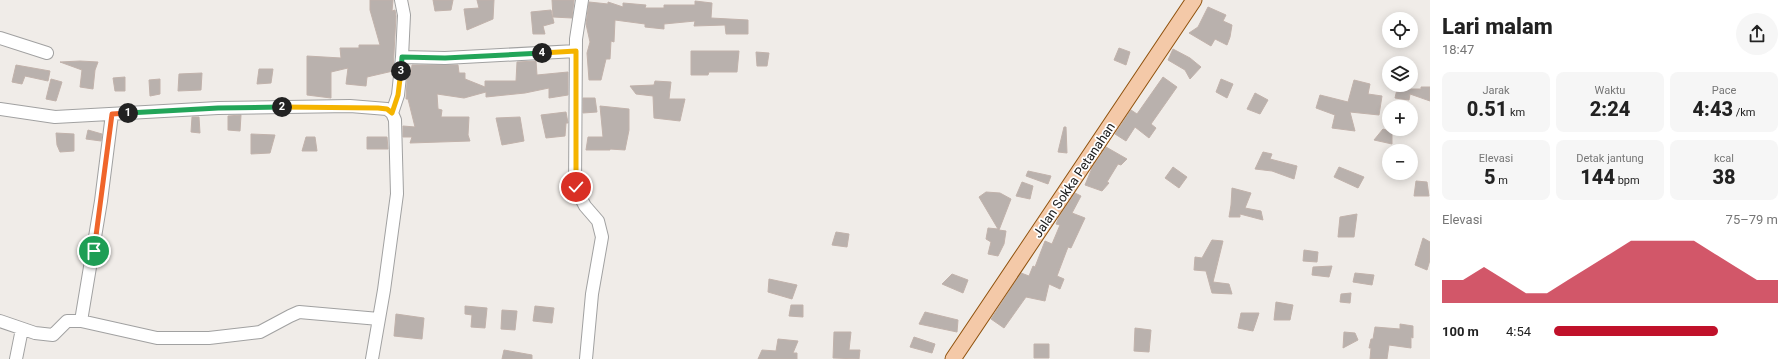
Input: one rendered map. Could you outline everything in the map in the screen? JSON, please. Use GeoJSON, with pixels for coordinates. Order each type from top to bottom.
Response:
{"type":"FeatureCollection","features":[{"type":"Feature","properties":{"kind":"main road","name":"Jalan Sokka Petanahan"},"geometry":{"type":"LineString","coordinates":[[953,359],[1194,0]]}},
{"type":"Feature","properties":{"kind":"street"},"geometry":{"type":"LineString","coordinates":[[392,113],[398,95],[402,57],[404,14],[400,0]]}},
{"type":"Feature","properties":{"kind":"street"},"geometry":{"type":"LineString","coordinates":[[582,0],[576,39],[576,187],[585,206],[598,221],[602,237],[592,294],[586,359]]}},
{"type":"Feature","properties":{"kind":"street"},"geometry":{"type":"LineString","coordinates":[[0,38],[47,53]]}},
{"type":"Feature","properties":{"kind":"street"},"geometry":{"type":"LineString","coordinates":[[402,57],[445,58],[576,51]]}},
{"type":"Feature","properties":{"kind":"street"},"geometry":{"type":"LineString","coordinates":[[0,109],[55,117],[218,108],[342,106],[387,109],[392,113],[395,120],[397,194],[372,359]]}},
{"type":"Feature","properties":{"kind":"street"},"geometry":{"type":"LineString","coordinates":[[81,322],[100,208],[112,114]]}},
{"type":"Feature","properties":{"kind":"street"},"geometry":{"type":"LineString","coordinates":[[0,321],[35,333],[53,335],[57,334],[63,324],[67,322],[81,322],[157,338],[209,338],[260,332],[300,312],[379,319]]}},
{"type":"Feature","properties":{"kind":"street"},"geometry":{"type":"LineString","coordinates":[[16,359],[22,329]]}},
{"type":"Feature","properties":{"kind":"building"},"geometry":{"type":"Polygon","coordinates":[[[370,0],[393,0],[392,11],[395,10],[396,16],[393,71],[367,77],[366,86],[346,84],[348,68],[331,72],[331,98],[307,95],[307,56],[341,58],[340,48],[359,48],[359,45],[380,45],[370,10],[370,0]]]}},
{"type":"Feature","properties":{"kind":"building"},"geometry":{"type":"Polygon","coordinates":[[[433,0],[453,0],[451,10],[435,11],[433,0]]]}},
{"type":"Feature","properties":{"kind":"building"},"geometry":{"type":"Polygon","coordinates":[[[477,0],[494,0],[493,19],[467,30],[464,9],[479,8],[477,0]]]}},
{"type":"Feature","properties":{"kind":"building"},"geometry":{"type":"Polygon","coordinates":[[[552,0],[574,0],[572,18],[553,17],[552,0]]]}},
{"type":"Feature","properties":{"kind":"building"},"geometry":{"type":"Polygon","coordinates":[[[695,1],[712,3],[711,18],[748,20],[748,34],[726,34],[725,25],[694,26],[695,21],[664,24],[664,29],[645,27],[645,24],[615,20],[614,42],[611,41],[610,59],[606,59],[601,80],[589,80],[587,53],[590,42],[586,24],[589,2],[608,4],[608,2],[623,7],[623,3],[646,5],[645,8],[664,8],[664,5],[695,5],[695,1]]]}},
{"type":"Feature","properties":{"kind":"building"},"geometry":{"type":"Polygon","coordinates":[[[1208,7],[1226,15],[1223,21],[1232,25],[1227,45],[1215,39],[1211,46],[1189,33],[1198,27],[1208,7]]]}},
{"type":"Feature","properties":{"kind":"building"},"geometry":{"type":"Polygon","coordinates":[[[551,10],[554,23],[543,26],[545,34],[533,34],[531,12],[551,10]]]}},
{"type":"Feature","properties":{"kind":"building"},"geometry":{"type":"Polygon","coordinates":[[[1119,48],[1130,52],[1126,65],[1114,60],[1119,48]]]}},
{"type":"Feature","properties":{"kind":"building"},"geometry":{"type":"Polygon","coordinates":[[[1173,49],[1190,58],[1201,67],[1190,79],[1185,70],[1168,60],[1173,49]]]}},
{"type":"Feature","properties":{"kind":"building"},"geometry":{"type":"Polygon","coordinates":[[[691,51],[739,51],[737,72],[709,72],[708,75],[691,75],[691,51]]]}},
{"type":"Feature","properties":{"kind":"building"},"geometry":{"type":"Polygon","coordinates":[[[756,52],[769,53],[767,66],[757,66],[756,52]]]}},
{"type":"Feature","properties":{"kind":"building"},"geometry":{"type":"Polygon","coordinates":[[[536,61],[537,75],[568,72],[568,95],[549,98],[549,88],[525,93],[486,97],[486,92],[464,98],[437,94],[438,109],[442,110],[441,117],[469,117],[468,135],[470,141],[410,143],[412,137],[403,137],[403,126],[415,127],[408,99],[406,99],[407,81],[409,74],[411,74],[412,65],[458,65],[459,73],[465,73],[465,79],[485,87],[485,81],[516,81],[517,62],[536,61]]]}},
{"type":"Feature","properties":{"kind":"building"},"geometry":{"type":"Polygon","coordinates":[[[60,62],[98,62],[95,70],[93,89],[80,87],[82,70],[60,62]]]}},
{"type":"Feature","properties":{"kind":"building"},"geometry":{"type":"Polygon","coordinates":[[[16,65],[50,71],[48,81],[25,76],[22,84],[12,82],[16,65]]]}},
{"type":"Feature","properties":{"kind":"building"},"geometry":{"type":"Polygon","coordinates":[[[259,69],[273,69],[271,83],[257,84],[259,69]]]}},
{"type":"Feature","properties":{"kind":"building"},"geometry":{"type":"Polygon","coordinates":[[[202,73],[201,90],[178,91],[179,74],[202,73]]]}},
{"type":"Feature","properties":{"kind":"building"},"geometry":{"type":"Polygon","coordinates":[[[125,77],[125,91],[115,91],[113,78],[125,77]]]}},
{"type":"Feature","properties":{"kind":"building"},"geometry":{"type":"Polygon","coordinates":[[[1163,77],[1177,87],[1151,124],[1156,128],[1149,138],[1135,127],[1126,141],[1115,134],[1131,110],[1137,114],[1163,77]]]}},
{"type":"Feature","properties":{"kind":"building"},"geometry":{"type":"Polygon","coordinates":[[[51,79],[62,82],[56,101],[46,99],[51,79]]]}},
{"type":"Feature","properties":{"kind":"building"},"geometry":{"type":"Polygon","coordinates":[[[160,79],[160,94],[150,96],[149,80],[160,79]]]}},
{"type":"Feature","properties":{"kind":"building"},"geometry":{"type":"Polygon","coordinates":[[[1221,79],[1233,84],[1227,98],[1216,92],[1221,79]]]}},
{"type":"Feature","properties":{"kind":"building"},"geometry":{"type":"Polygon","coordinates":[[[1354,80],[1370,84],[1368,94],[1382,96],[1379,115],[1350,112],[1355,131],[1332,128],[1335,115],[1316,108],[1320,95],[1348,102],[1354,80]]]}},
{"type":"Feature","properties":{"kind":"building"},"geometry":{"type":"Polygon","coordinates":[[[655,81],[671,82],[669,99],[685,99],[680,121],[654,118],[653,96],[636,94],[630,86],[654,85],[655,81]]]}},
{"type":"Feature","properties":{"kind":"building"},"geometry":{"type":"Polygon","coordinates":[[[1421,87],[1430,87],[1430,101],[1410,94],[1409,100],[1395,98],[1396,92],[1418,92],[1418,89],[1421,89],[1421,87]]]}},
{"type":"Feature","properties":{"kind":"building"},"geometry":{"type":"Polygon","coordinates":[[[1255,93],[1268,100],[1260,114],[1247,109],[1255,93]]]}},
{"type":"Feature","properties":{"kind":"building"},"geometry":{"type":"Polygon","coordinates":[[[583,98],[595,98],[597,112],[583,113],[583,98]]]}},
{"type":"Feature","properties":{"kind":"building"},"geometry":{"type":"Polygon","coordinates":[[[600,106],[629,109],[629,130],[625,150],[586,150],[588,137],[603,137],[600,106]]]}},
{"type":"Feature","properties":{"kind":"building"},"geometry":{"type":"Polygon","coordinates":[[[566,112],[568,123],[566,123],[565,136],[546,138],[541,115],[566,112]]]}},
{"type":"Feature","properties":{"kind":"building"},"geometry":{"type":"Polygon","coordinates":[[[241,115],[240,131],[228,130],[228,116],[241,115]]]}},
{"type":"Feature","properties":{"kind":"building"},"geometry":{"type":"Polygon","coordinates":[[[192,117],[199,117],[200,133],[191,132],[192,117]]]}},
{"type":"Feature","properties":{"kind":"building"},"geometry":{"type":"Polygon","coordinates":[[[520,117],[524,141],[502,145],[496,118],[520,117]]]}},
{"type":"Feature","properties":{"kind":"building"},"geometry":{"type":"Polygon","coordinates":[[[1064,127],[1066,127],[1067,153],[1058,152],[1064,127]]]}},
{"type":"Feature","properties":{"kind":"building"},"geometry":{"type":"Polygon","coordinates":[[[88,130],[102,134],[101,141],[86,139],[88,130]]]}},
{"type":"Feature","properties":{"kind":"building"},"geometry":{"type":"Polygon","coordinates":[[[1382,130],[1382,136],[1392,136],[1392,144],[1374,140],[1382,130]]]}},
{"type":"Feature","properties":{"kind":"building"},"geometry":{"type":"Polygon","coordinates":[[[56,133],[74,134],[74,151],[60,152],[57,145],[56,133]]]}},
{"type":"Feature","properties":{"kind":"building"},"geometry":{"type":"Polygon","coordinates":[[[251,134],[275,135],[270,153],[251,154],[251,134]]]}},
{"type":"Feature","properties":{"kind":"building"},"geometry":{"type":"Polygon","coordinates":[[[306,137],[315,137],[317,151],[302,151],[306,137]]]}},
{"type":"Feature","properties":{"kind":"building"},"geometry":{"type":"Polygon","coordinates":[[[367,137],[387,137],[388,149],[367,149],[367,137]]]}},
{"type":"Feature","properties":{"kind":"building"},"geometry":{"type":"Polygon","coordinates":[[[1106,147],[1127,159],[1121,165],[1118,164],[1107,182],[1109,183],[1102,191],[1085,185],[1092,168],[1106,147]]]}},
{"type":"Feature","properties":{"kind":"building"},"geometry":{"type":"Polygon","coordinates":[[[1263,152],[1272,154],[1270,159],[1297,166],[1294,179],[1272,171],[1255,169],[1263,152]]]}},
{"type":"Feature","properties":{"kind":"building"},"geometry":{"type":"Polygon","coordinates":[[[1173,167],[1187,177],[1179,188],[1165,178],[1173,167]]]}},
{"type":"Feature","properties":{"kind":"building"},"geometry":{"type":"Polygon","coordinates":[[[1339,167],[1364,177],[1358,188],[1334,177],[1339,167]]]}},
{"type":"Feature","properties":{"kind":"building"},"geometry":{"type":"Polygon","coordinates":[[[1028,171],[1051,176],[1048,184],[1026,176],[1028,171]]]}},
{"type":"Feature","properties":{"kind":"building"},"geometry":{"type":"Polygon","coordinates":[[[1416,181],[1427,182],[1429,196],[1414,196],[1416,181]]]}},
{"type":"Feature","properties":{"kind":"building"},"geometry":{"type":"Polygon","coordinates":[[[1022,182],[1033,186],[1030,199],[1016,196],[1022,182]]]}},
{"type":"Feature","properties":{"kind":"building"},"geometry":{"type":"Polygon","coordinates":[[[1232,188],[1251,193],[1245,208],[1261,211],[1263,220],[1240,214],[1240,217],[1229,217],[1232,188]]]}},
{"type":"Feature","properties":{"kind":"building"},"geometry":{"type":"Polygon","coordinates":[[[986,192],[1000,193],[1011,199],[999,230],[1006,231],[1004,244],[998,256],[988,254],[991,242],[986,239],[988,228],[998,229],[979,197],[986,192]]]}},
{"type":"Feature","properties":{"kind":"building"},"geometry":{"type":"Polygon","coordinates":[[[1075,193],[1081,196],[1072,213],[1085,218],[1071,248],[1068,247],[1057,276],[1064,279],[1060,289],[1049,284],[1045,301],[1026,297],[1004,328],[991,319],[1021,273],[1029,276],[1033,266],[1035,267],[1045,241],[1052,244],[1060,225],[1056,224],[1059,217],[1075,193]]]}},
{"type":"Feature","properties":{"kind":"building"},"geometry":{"type":"Polygon","coordinates":[[[1357,214],[1354,237],[1338,237],[1340,217],[1357,214]]]}},
{"type":"Feature","properties":{"kind":"building"},"geometry":{"type":"Polygon","coordinates":[[[836,232],[849,234],[847,247],[832,245],[836,232]]]}},
{"type":"Feature","properties":{"kind":"building"},"geometry":{"type":"Polygon","coordinates":[[[1423,238],[1430,242],[1430,260],[1427,270],[1415,265],[1423,238]]]}},
{"type":"Feature","properties":{"kind":"building"},"geometry":{"type":"Polygon","coordinates":[[[1212,240],[1223,241],[1213,282],[1229,284],[1232,294],[1212,293],[1206,271],[1194,270],[1195,257],[1202,258],[1212,240]]]}},
{"type":"Feature","properties":{"kind":"building"},"geometry":{"type":"Polygon","coordinates":[[[1304,250],[1318,252],[1317,262],[1303,261],[1304,250]]]}},
{"type":"Feature","properties":{"kind":"building"},"geometry":{"type":"Polygon","coordinates":[[[1332,266],[1329,277],[1312,275],[1313,267],[1332,266]]]}},
{"type":"Feature","properties":{"kind":"building"},"geometry":{"type":"Polygon","coordinates":[[[1355,273],[1374,275],[1372,285],[1353,282],[1355,273]]]}},
{"type":"Feature","properties":{"kind":"building"},"geometry":{"type":"Polygon","coordinates":[[[952,274],[968,280],[963,293],[942,284],[952,274]]]}},
{"type":"Feature","properties":{"kind":"building"},"geometry":{"type":"Polygon","coordinates":[[[769,279],[797,285],[792,299],[768,292],[769,279]]]}},
{"type":"Feature","properties":{"kind":"building"},"geometry":{"type":"Polygon","coordinates":[[[1351,293],[1350,303],[1340,302],[1341,294],[1351,293]]]}},
{"type":"Feature","properties":{"kind":"building"},"geometry":{"type":"Polygon","coordinates":[[[1276,302],[1293,305],[1290,320],[1274,320],[1276,302]]]}},
{"type":"Feature","properties":{"kind":"building"},"geometry":{"type":"Polygon","coordinates":[[[791,305],[803,305],[803,317],[789,316],[791,305]]]}},
{"type":"Feature","properties":{"kind":"building"},"geometry":{"type":"Polygon","coordinates":[[[465,306],[487,308],[485,328],[471,327],[472,315],[465,314],[465,306]]]}},
{"type":"Feature","properties":{"kind":"building"},"geometry":{"type":"Polygon","coordinates":[[[535,306],[554,308],[552,323],[533,321],[535,306]]]}},
{"type":"Feature","properties":{"kind":"building"},"geometry":{"type":"Polygon","coordinates":[[[502,310],[517,311],[515,330],[501,329],[502,310]]]}},
{"type":"Feature","properties":{"kind":"building"},"geometry":{"type":"Polygon","coordinates":[[[925,312],[958,320],[957,332],[919,324],[925,312]]]}},
{"type":"Feature","properties":{"kind":"building"},"geometry":{"type":"Polygon","coordinates":[[[1241,313],[1259,313],[1253,331],[1238,328],[1241,313]]]}},
{"type":"Feature","properties":{"kind":"building"},"geometry":{"type":"Polygon","coordinates":[[[396,314],[424,318],[422,339],[394,336],[396,314]]]}},
{"type":"Feature","properties":{"kind":"building"},"geometry":{"type":"Polygon","coordinates":[[[1400,324],[1413,326],[1411,348],[1389,345],[1387,359],[1370,359],[1371,348],[1369,348],[1371,339],[1373,339],[1375,327],[1400,329],[1400,324]]]}},
{"type":"Feature","properties":{"kind":"building"},"geometry":{"type":"Polygon","coordinates":[[[1135,328],[1151,330],[1149,352],[1134,351],[1135,328]]]}},
{"type":"Feature","properties":{"kind":"building"},"geometry":{"type":"Polygon","coordinates":[[[834,332],[851,332],[849,350],[860,350],[859,359],[833,358],[834,332]]]}},
{"type":"Feature","properties":{"kind":"building"},"geometry":{"type":"Polygon","coordinates":[[[1344,332],[1355,333],[1358,340],[1343,348],[1344,332]]]}},
{"type":"Feature","properties":{"kind":"building"},"geometry":{"type":"Polygon","coordinates":[[[914,337],[935,344],[932,353],[910,347],[914,337]]]}},
{"type":"Feature","properties":{"kind":"building"},"geometry":{"type":"Polygon","coordinates":[[[778,339],[798,341],[793,353],[797,353],[797,359],[758,359],[762,350],[776,351],[778,339]]]}},
{"type":"Feature","properties":{"kind":"building"},"geometry":{"type":"Polygon","coordinates":[[[1034,344],[1049,344],[1049,358],[1034,358],[1034,344]]]}},
{"type":"Feature","properties":{"kind":"building"},"geometry":{"type":"Polygon","coordinates":[[[504,350],[532,355],[532,359],[502,359],[504,350]]]}},
{"type":"Feature","properties":{"kind":"route"},"geometry":{"type":"LineString","coordinates":[[94,251],[112,114],[218,108],[350,106],[387,109],[392,113],[398,95],[402,57],[445,58],[576,51],[576,187]]}}]}
